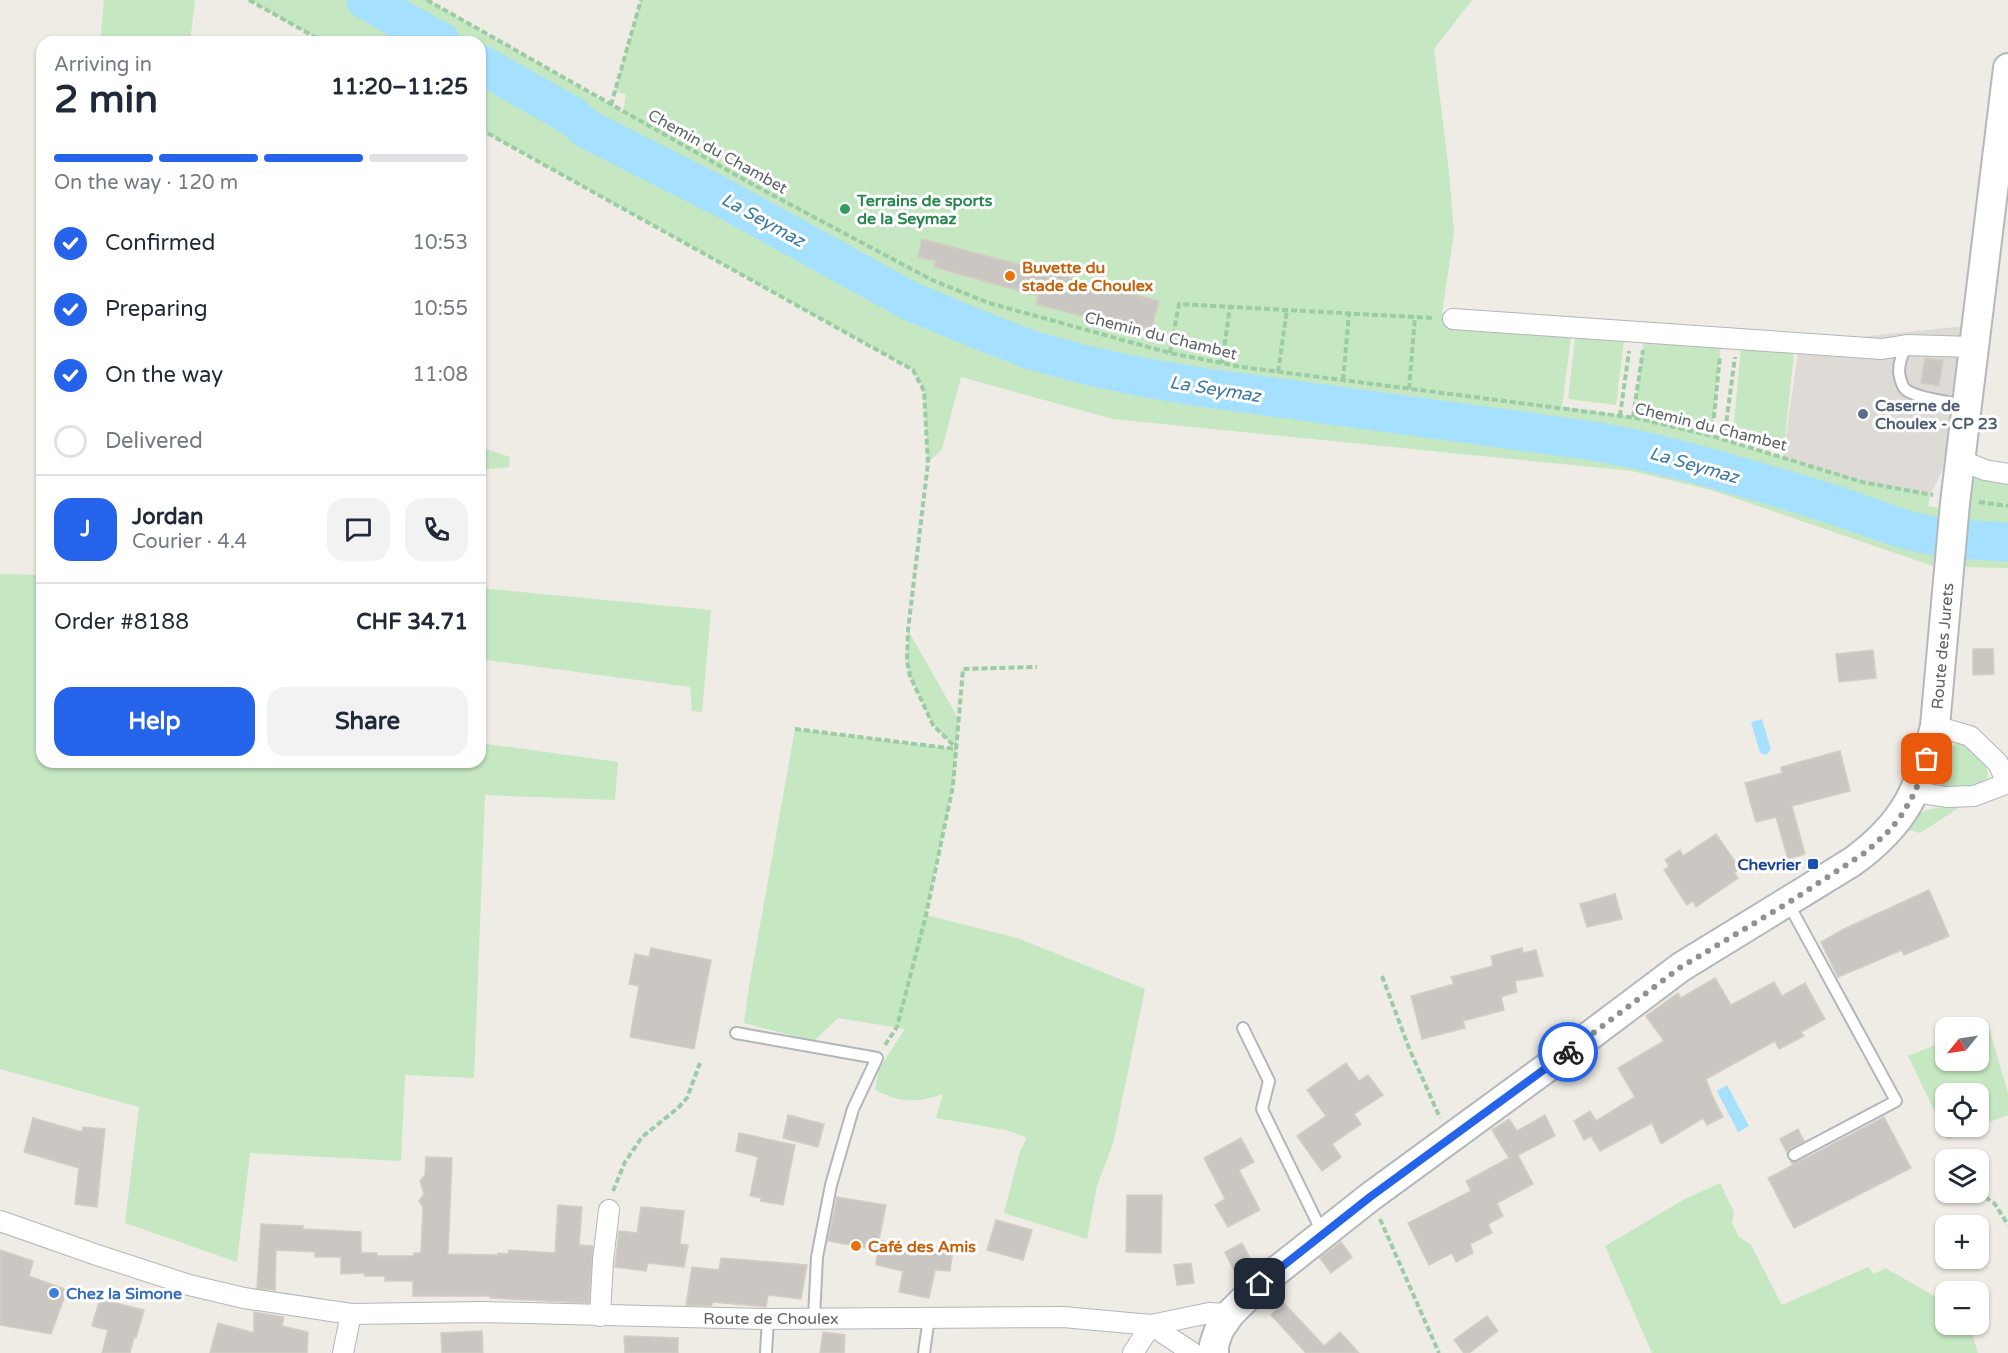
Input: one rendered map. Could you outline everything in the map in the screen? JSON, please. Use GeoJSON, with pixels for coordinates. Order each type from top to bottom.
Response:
{"type":"FeatureCollection","features":[{"type":"Feature","properties":{"kind":"street","name":"Route des Jurets"},"geometry":{"type":"LineString","coordinates":[[1207,1350],[1230,1314],[1260,1284],[1370,1197],[1681,967],[1852,862],[1877,843],[1903,813],[1915,792],[1927,759],[1935,726],[1955,500],[2008,68]]}},
{"type":"Feature","properties":{"kind":"street"},"geometry":{"type":"LineString","coordinates":[[1453,319],[1882,349],[1907,345],[1973,347]]}},
{"type":"Feature","properties":{"kind":"street"},"geometry":{"type":"LineString","coordinates":[[1960,460],[1985,470],[2008,474]]}},
{"type":"Feature","properties":{"kind":"street"},"geometry":{"type":"LineString","coordinates":[[1915,792],[1946,797],[1974,796],[2007,783],[1998,763],[1970,736],[1935,726]]}},
{"type":"Feature","properties":{"kind":"street"},"geometry":{"type":"LineString","coordinates":[[600,1316],[609,1210]]}},
{"type":"Feature","properties":{"kind":"street","name":"Route de Choulex"},"geometry":{"type":"LineString","coordinates":[[0,1221],[189,1285],[244,1298],[351,1314],[483,1312],[768,1319],[1063,1317],[1151,1325],[1209,1313],[1230,1314]]}},
{"type":"Feature","properties":{"kind":"street"},"geometry":{"type":"LineString","coordinates":[[343,1353],[351,1314]]}},
{"type":"Feature","properties":{"kind":"street"},"geometry":{"type":"LineString","coordinates":[[1133,1353],[1151,1325],[1207,1350]]}},
{"type":"Feature","properties":{"kind":"lane"},"geometry":{"type":"LineString","coordinates":[[1907,345],[1901,355],[1899,368],[1900,380],[1904,388],[1913,394],[1966,405]]}},
{"type":"Feature","properties":{"kind":"lane"},"geometry":{"type":"LineString","coordinates":[[1788,903],[1896,1101],[1794,1155]]}},
{"type":"Feature","properties":{"kind":"lane"},"geometry":{"type":"LineString","coordinates":[[1243,1028],[1269,1081],[1262,1109],[1323,1234]]}},
{"type":"Feature","properties":{"kind":"lane"},"geometry":{"type":"LineString","coordinates":[[736,1034],[877,1058],[853,1109],[831,1185],[817,1257],[814,1318]]}},
{"type":"Feature","properties":{"kind":"lane"},"geometry":{"type":"LineString","coordinates":[[924,1353],[929,1317]]}},
{"type":"Feature","properties":{"kind":"lane"},"geometry":{"type":"LineString","coordinates":[[766,1353],[768,1319]]}},
{"type":"Feature","properties":{"kind":"path"},"geometry":{"type":"LineString","coordinates":[[249,0],[313,36]]}},
{"type":"Feature","properties":{"kind":"path","name":"Chemin du Chambet"},"geometry":{"type":"LineString","coordinates":[[427,0],[760,188],[932,280],[989,303],[1170,353],[1222,363],[1633,417],[1712,436],[1862,482],[1955,500]]}},
{"type":"Feature","properties":{"kind":"path"},"geometry":{"type":"LineString","coordinates":[[611,105],[641,0]]}},
{"type":"Feature","properties":{"kind":"path"},"geometry":{"type":"LineString","coordinates":[[486,132],[913,370],[924,391],[928,463],[908,630],[907,660],[910,676],[933,724],[957,749]]}},
{"type":"Feature","properties":{"kind":"path"},"geometry":{"type":"LineString","coordinates":[[1170,353],[1179,304],[1453,319]]}},
{"type":"Feature","properties":{"kind":"path"},"geometry":{"type":"LineString","coordinates":[[1222,363],[1230,306]]}},
{"type":"Feature","properties":{"kind":"path"},"geometry":{"type":"LineString","coordinates":[[1278,372],[1287,310]]}},
{"type":"Feature","properties":{"kind":"path"},"geometry":{"type":"LineString","coordinates":[[1343,380],[1349,314]]}},
{"type":"Feature","properties":{"kind":"path"},"geometry":{"type":"LineString","coordinates":[[1408,389],[1415,317]]}},
{"type":"Feature","properties":{"kind":"path"},"geometry":{"type":"LineString","coordinates":[[1620,416],[1638,332]]}},
{"type":"Feature","properties":{"kind":"path"},"geometry":{"type":"LineString","coordinates":[[1633,417],[1638,332]]}},
{"type":"Feature","properties":{"kind":"path"},"geometry":{"type":"LineString","coordinates":[[1712,436],[1729,338]]}},
{"type":"Feature","properties":{"kind":"path"},"geometry":{"type":"LineString","coordinates":[[1724,440],[1729,338]]}},
{"type":"Feature","properties":{"kind":"path"},"geometry":{"type":"LineString","coordinates":[[877,1058],[897,1027],[928,903],[953,786],[963,669],[1037,667]]}},
{"type":"Feature","properties":{"kind":"path"},"geometry":{"type":"LineString","coordinates":[[795,729],[957,749]]}},
{"type":"Feature","properties":{"kind":"path"},"geometry":{"type":"LineString","coordinates":[[1382,976],[1409,1048],[1448,1138]]}},
{"type":"Feature","properties":{"kind":"path"},"geometry":{"type":"LineString","coordinates":[[609,1210],[616,1182],[634,1148],[642,1137],[687,1098],[700,1063]]}},
{"type":"Feature","properties":{"kind":"path"},"geometry":{"type":"LineString","coordinates":[[1370,1197],[1439,1353]]}},
{"type":"Feature","properties":{"kind":"path"},"geometry":{"type":"LineString","coordinates":[[1989,1200],[1995,1204],[2008,1225]]}},
{"type":"Feature","properties":{"kind":"shaded area"},"geometry":{"type":"Polygon","coordinates":[[[1964,326],[1948,459],[1930,495],[1862,482],[1783,457],[1798,353],[1804,334],[1860,337],[1964,326]]]}},
{"type":"Feature","properties":{"kind":"green space"},"geometry":{"type":"Polygon","coordinates":[[[104,0],[195,0],[191,36],[101,36],[104,0]]]}},
{"type":"Feature","properties":{"kind":"green space"},"geometry":{"type":"Polygon","coordinates":[[[249,0],[427,0],[623,112],[626,95],[615,91],[641,0],[1472,0],[1434,49],[1454,232],[1442,313],[1573,321],[1562,407],[1633,417],[1644,339],[1721,345],[1712,436],[1862,481],[1930,495],[1928,506],[1940,508],[1933,566],[1711,490],[1632,471],[1113,419],[961,377],[942,449],[928,463],[924,391],[913,370],[486,132],[486,36],[313,36],[249,0]]]}},
{"type":"Feature","properties":{"kind":"green space"},"geometry":{"type":"Polygon","coordinates":[[[1575,338],[1624,340],[1616,405],[1568,399],[1575,338]]]}},
{"type":"Feature","properties":{"kind":"green space"},"geometry":{"type":"Polygon","coordinates":[[[1741,349],[1794,353],[1784,447],[1733,432],[1741,349]]]}},
{"type":"Feature","properties":{"kind":"green space"},"geometry":{"type":"Polygon","coordinates":[[[486,449],[510,457],[509,467],[486,469],[486,449]]]}},
{"type":"Feature","properties":{"kind":"green space"},"geometry":{"type":"Polygon","coordinates":[[[1960,460],[2008,474],[2008,568],[1963,567],[1960,460]]]}},
{"type":"Feature","properties":{"kind":"green space"},"geometry":{"type":"Polygon","coordinates":[[[0,574],[36,575],[36,768],[486,768],[486,744],[618,762],[615,800],[485,795],[474,1078],[405,1075],[401,1161],[250,1153],[237,1262],[125,1223],[139,1107],[0,1069],[0,574]]]}},
{"type":"Feature","properties":{"kind":"green space"},"geometry":{"type":"Polygon","coordinates":[[[486,589],[711,610],[702,712],[692,711],[690,687],[486,660],[486,589]]]}},
{"type":"Feature","properties":{"kind":"green space"},"geometry":{"type":"Polygon","coordinates":[[[908,630],[959,720],[953,786],[926,915],[1017,938],[1145,989],[1113,1144],[1097,1186],[1087,1239],[1004,1213],[1020,1151],[1027,1138],[1006,1130],[936,1118],[943,1094],[908,1100],[875,1090],[879,1069],[905,1029],[838,1018],[814,1041],[744,1023],[795,729],[956,749],[933,725],[910,676],[907,661],[908,630]]]}},
{"type":"Feature","properties":{"kind":"green space"},"geometry":{"type":"Polygon","coordinates":[[[1961,743],[1975,748],[1982,756],[1987,767],[1987,777],[1981,785],[1976,787],[1960,789],[1943,786],[1939,784],[1934,774],[1940,757],[1949,747],[1961,743]]]}},
{"type":"Feature","properties":{"kind":"green space"},"geometry":{"type":"Polygon","coordinates":[[[1955,806],[1957,809],[1920,833],[1906,829],[1916,817],[1926,810],[1955,806]]]}},
{"type":"Feature","properties":{"kind":"green space"},"geometry":{"type":"Polygon","coordinates":[[[1989,1028],[2008,1093],[2008,1115],[1989,1122],[1989,1083],[1935,1083],[1935,1112],[1908,1056],[1935,1045],[1935,1071],[1989,1071],[1989,1028]]]}},
{"type":"Feature","properties":{"kind":"green space"},"geometry":{"type":"Polygon","coordinates":[[[1720,1183],[1734,1212],[1732,1223],[1739,1237],[1751,1245],[1782,1305],[1868,1267],[1874,1274],[1885,1268],[1935,1296],[1935,1335],[1972,1335],[1978,1353],[1652,1353],[1605,1246],[1685,1199],[1720,1183]]]}},
{"type":"Feature","properties":{"kind":"water"},"geometry":{"type":"Polygon","coordinates":[[[1762,719],[1771,750],[1766,755],[1760,753],[1751,722],[1762,719]]]}},
{"type":"Feature","properties":{"kind":"water"},"geometry":{"type":"Polygon","coordinates":[[[1727,1085],[1749,1126],[1738,1132],[1717,1091],[1727,1085]]]}},
{"type":"Feature","properties":{"kind":"building"},"geometry":{"type":"Polygon","coordinates":[[[922,239],[1159,301],[1150,334],[1036,304],[1038,296],[934,267],[936,261],[918,257],[922,239]]]}},
{"type":"Feature","properties":{"kind":"building"},"geometry":{"type":"Polygon","coordinates":[[[1925,358],[1943,360],[1939,386],[1921,383],[1925,358]]]}},
{"type":"Feature","properties":{"kind":"building"},"geometry":{"type":"Polygon","coordinates":[[[1973,649],[1993,649],[1994,674],[1973,675],[1973,649]]]}},
{"type":"Feature","properties":{"kind":"building"},"geometry":{"type":"Polygon","coordinates":[[[1873,650],[1876,678],[1839,682],[1836,654],[1873,650]]]}},
{"type":"Feature","properties":{"kind":"building"},"geometry":{"type":"Polygon","coordinates":[[[1840,751],[1850,791],[1792,806],[1805,854],[1788,859],[1776,817],[1756,822],[1745,783],[1782,773],[1781,767],[1840,751]]]}},
{"type":"Feature","properties":{"kind":"building"},"geometry":{"type":"Polygon","coordinates":[[[1716,834],[1740,869],[1734,873],[1738,878],[1696,907],[1693,901],[1687,905],[1664,870],[1669,866],[1665,860],[1680,850],[1683,856],[1716,834]]]}},
{"type":"Feature","properties":{"kind":"building"},"geometry":{"type":"Polygon","coordinates":[[[1929,890],[1949,936],[1904,955],[1902,950],[1838,977],[1821,942],[1929,890]]]}},
{"type":"Feature","properties":{"kind":"building"},"geometry":{"type":"Polygon","coordinates":[[[1615,894],[1622,919],[1587,927],[1580,904],[1615,894]]]}},
{"type":"Feature","properties":{"kind":"building"},"geometry":{"type":"Polygon","coordinates":[[[651,948],[711,960],[694,1049],[630,1037],[639,986],[629,984],[635,954],[649,957],[651,948]]]}},
{"type":"Feature","properties":{"kind":"building"},"geometry":{"type":"Polygon","coordinates":[[[1522,948],[1523,953],[1536,950],[1543,976],[1515,981],[1517,992],[1501,997],[1504,1010],[1463,1021],[1465,1028],[1422,1039],[1411,996],[1454,984],[1451,977],[1493,966],[1491,956],[1522,948]]]}},
{"type":"Feature","properties":{"kind":"building"},"geometry":{"type":"Polygon","coordinates":[[[1715,978],[1731,1005],[1774,982],[1782,996],[1805,983],[1825,1019],[1801,1032],[1804,1036],[1779,1049],[1775,1041],[1706,1079],[1723,1117],[1707,1125],[1703,1118],[1661,1144],[1652,1123],[1600,1151],[1591,1136],[1584,1140],[1574,1121],[1590,1111],[1596,1121],[1635,1097],[1618,1068],[1664,1041],[1646,1016],[1678,993],[1681,998],[1715,978]]]}},
{"type":"Feature","properties":{"kind":"building"},"geometry":{"type":"Polygon","coordinates":[[[1346,1063],[1359,1081],[1368,1075],[1383,1095],[1354,1114],[1361,1124],[1332,1144],[1341,1157],[1322,1171],[1297,1136],[1326,1116],[1307,1090],[1346,1063]]]}},
{"type":"Feature","properties":{"kind":"building"},"geometry":{"type":"Polygon","coordinates":[[[788,1115],[824,1124],[818,1147],[783,1138],[788,1115]]]}},
{"type":"Feature","properties":{"kind":"building"},"geometry":{"type":"Polygon","coordinates":[[[1545,1115],[1555,1136],[1518,1155],[1533,1184],[1497,1203],[1503,1216],[1488,1224],[1492,1233],[1470,1244],[1473,1253],[1456,1262],[1452,1253],[1429,1265],[1408,1223],[1471,1191],[1466,1181],[1509,1158],[1492,1130],[1509,1119],[1517,1131],[1545,1115]]]}},
{"type":"Feature","properties":{"kind":"building"},"geometry":{"type":"Polygon","coordinates":[[[1884,1117],[1911,1168],[1794,1228],[1768,1178],[1793,1165],[1791,1162],[1797,1162],[1812,1155],[1884,1117]]]}},
{"type":"Feature","properties":{"kind":"building"},"geometry":{"type":"Polygon","coordinates":[[[33,1118],[82,1132],[83,1127],[105,1129],[97,1207],[75,1204],[79,1168],[24,1152],[33,1118]]]}},
{"type":"Feature","properties":{"kind":"building"},"geometry":{"type":"Polygon","coordinates":[[[1798,1129],[1804,1141],[1790,1148],[1787,1153],[1780,1139],[1798,1129]]]}},
{"type":"Feature","properties":{"kind":"building"},"geometry":{"type":"Polygon","coordinates":[[[739,1133],[795,1145],[783,1205],[761,1201],[761,1198],[750,1196],[758,1157],[736,1151],[739,1133]]]}},
{"type":"Feature","properties":{"kind":"building"},"geometry":{"type":"Polygon","coordinates":[[[1241,1138],[1254,1162],[1239,1170],[1260,1210],[1228,1227],[1215,1205],[1225,1199],[1204,1158],[1241,1138]]]}},
{"type":"Feature","properties":{"kind":"building"},"geometry":{"type":"Polygon","coordinates":[[[426,1157],[452,1158],[448,1254],[498,1255],[498,1253],[508,1254],[509,1250],[555,1253],[558,1205],[582,1207],[579,1245],[593,1246],[589,1303],[490,1298],[490,1296],[413,1296],[413,1281],[385,1281],[385,1276],[365,1276],[364,1273],[341,1274],[341,1257],[315,1257],[315,1252],[276,1250],[275,1290],[257,1288],[261,1224],[361,1232],[361,1253],[377,1253],[377,1256],[414,1256],[414,1253],[421,1253],[423,1207],[419,1201],[424,1194],[420,1181],[425,1175],[426,1157]]]}},
{"type":"Feature","properties":{"kind":"building"},"geometry":{"type":"Polygon","coordinates":[[[1127,1195],[1162,1195],[1161,1253],[1126,1252],[1127,1195]]]}},
{"type":"Feature","properties":{"kind":"building"},"geometry":{"type":"Polygon","coordinates":[[[837,1197],[886,1205],[879,1240],[928,1249],[928,1246],[953,1250],[950,1271],[935,1270],[929,1298],[899,1292],[903,1271],[876,1265],[879,1241],[877,1250],[828,1241],[837,1197]]]}},
{"type":"Feature","properties":{"kind":"building"},"geometry":{"type":"Polygon","coordinates":[[[641,1207],[684,1211],[680,1244],[688,1245],[684,1267],[648,1263],[646,1271],[615,1267],[619,1231],[637,1233],[641,1207]]]}},
{"type":"Feature","properties":{"kind":"building"},"geometry":{"type":"Polygon","coordinates":[[[996,1220],[1032,1230],[1023,1260],[987,1250],[996,1220]]]}},
{"type":"Feature","properties":{"kind":"building"},"geometry":{"type":"Polygon","coordinates":[[[1341,1242],[1352,1257],[1331,1273],[1320,1258],[1341,1242]]]}},
{"type":"Feature","properties":{"kind":"building"},"geometry":{"type":"Polygon","coordinates":[[[1242,1243],[1251,1260],[1233,1269],[1225,1252],[1242,1243]]]}},
{"type":"Feature","properties":{"kind":"building"},"geometry":{"type":"Polygon","coordinates":[[[0,1250],[33,1261],[29,1276],[67,1290],[51,1334],[0,1325],[0,1250]]]}},
{"type":"Feature","properties":{"kind":"building"},"geometry":{"type":"Polygon","coordinates":[[[721,1258],[807,1265],[801,1299],[768,1295],[766,1307],[713,1302],[711,1306],[686,1305],[692,1267],[719,1270],[721,1258]]]}},
{"type":"Feature","properties":{"kind":"building"},"geometry":{"type":"Polygon","coordinates":[[[1191,1263],[1194,1283],[1177,1285],[1174,1265],[1191,1263]]]}},
{"type":"Feature","properties":{"kind":"building"},"geometry":{"type":"Polygon","coordinates":[[[100,1299],[144,1310],[130,1353],[102,1353],[108,1330],[92,1326],[100,1299]]]}},
{"type":"Feature","properties":{"kind":"building"},"geometry":{"type":"Polygon","coordinates":[[[1284,1303],[1324,1346],[1340,1332],[1359,1353],[1306,1353],[1271,1315],[1284,1303]]]}},
{"type":"Feature","properties":{"kind":"building"},"geometry":{"type":"Polygon","coordinates":[[[254,1312],[284,1317],[282,1326],[308,1332],[307,1353],[210,1353],[218,1323],[254,1333],[254,1312]]]}},
{"type":"Feature","properties":{"kind":"building"},"geometry":{"type":"Polygon","coordinates":[[[1487,1316],[1498,1331],[1469,1353],[1464,1353],[1454,1340],[1487,1316]]]}},
{"type":"Feature","properties":{"kind":"building"},"geometry":{"type":"Polygon","coordinates":[[[482,1331],[483,1353],[442,1353],[441,1333],[482,1331]]]}},
{"type":"Feature","properties":{"kind":"building"},"geometry":{"type":"Polygon","coordinates":[[[823,1332],[845,1335],[844,1353],[820,1353],[823,1332]]]}},
{"type":"Feature","properties":{"kind":"building"},"geometry":{"type":"Polygon","coordinates":[[[624,1336],[678,1338],[678,1353],[625,1353],[624,1336]]]}},
{"type":"Feature","properties":{"kind":"waterway","name":"La Seymaz"},"geometry":{"type":"LineString","coordinates":[[366,0],[430,36]]}},
{"type":"Feature","properties":{"kind":"waterway","name":"La Seymaz"},"geometry":{"type":"LineString","coordinates":[[486,67],[572,116],[587,129],[723,198],[910,301],[1031,350],[1136,376],[1200,387],[1621,446],[1755,481],[1929,535],[2008,542]]}},
{"type":"Feature","properties":{"kind":"way so far"},"geometry":{"type":"LineString","coordinates":[[1568,1052],[1681,967],[1788,903],[1866,852],[1891,829],[1903,813],[1915,792],[1927,759]]}},
{"type":"Feature","properties":{"kind":"place","name":"Terrains de sports de la Seymaz"},"geometry":{"type":"Point","coordinates":[845,209]}},
{"type":"Feature","properties":{"kind":"place","name":"Buvette du stade de Choulex"},"geometry":{"type":"Point","coordinates":[1010,276]}},
{"type":"Feature","properties":{"kind":"place","name":"Caserne de Choulex - CP 23"},"geometry":{"type":"Point","coordinates":[1863,414]}},
{"type":"Feature","properties":{"kind":"place","name":"Chevrier"},"geometry":{"type":"Point","coordinates":[1813,864]}},
{"type":"Feature","properties":{"kind":"place","name":"Café des Amis"},"geometry":{"type":"Point","coordinates":[856,1246]}},
{"type":"Feature","properties":{"kind":"place","name":"Chez la Simone"},"geometry":{"type":"Point","coordinates":[54,1293]}},
{"type":"Feature","properties":{"kind":"route"},"geometry":{"type":"LineString","coordinates":[[1260,1284],[1448,1138],[1568,1052]]}}]}
